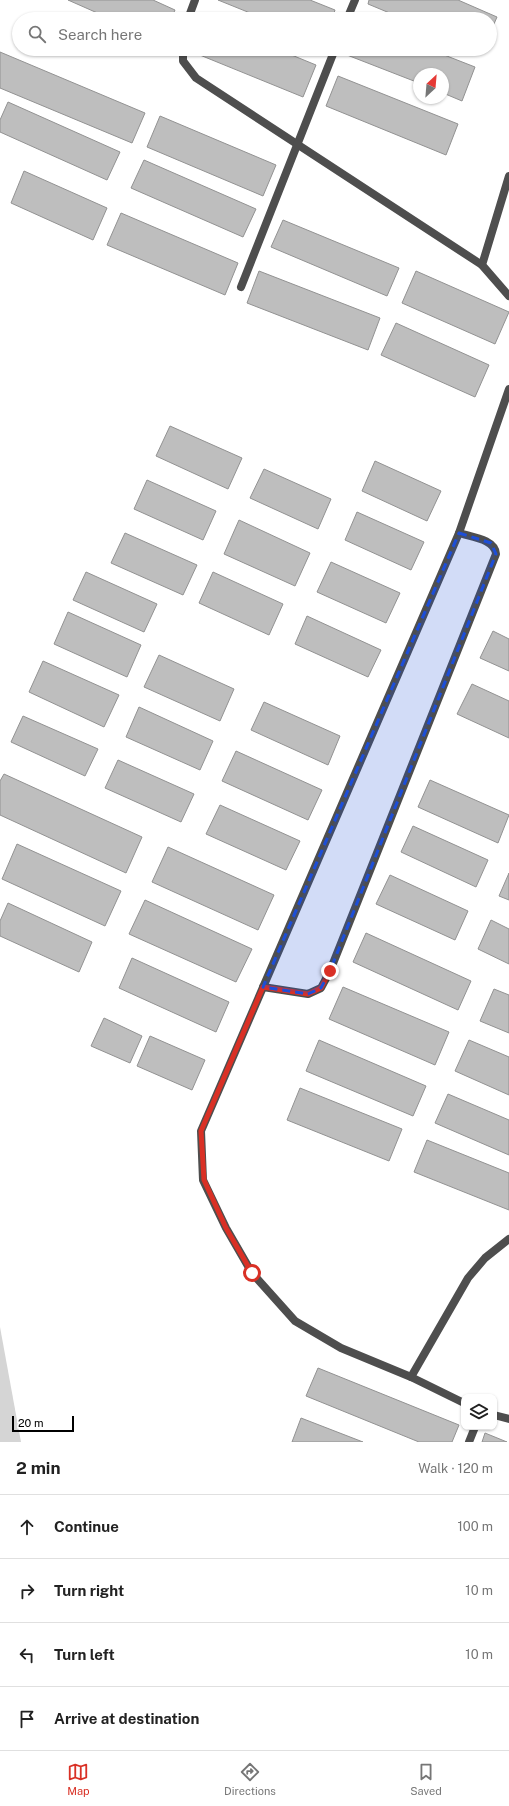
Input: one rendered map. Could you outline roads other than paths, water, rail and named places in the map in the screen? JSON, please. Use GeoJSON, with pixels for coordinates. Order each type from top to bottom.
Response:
{"type":"FeatureCollection","features":[{"type":"Feature","properties":{"kind":"street"},"geometry":{"type":"LineString","coordinates":[[191,12],[195,0]]}},
{"type":"Feature","properties":{"kind":"street"},"geometry":{"type":"LineString","coordinates":[[350,12],[355,0]]}},
{"type":"Feature","properties":{"kind":"street"},"geometry":{"type":"LineString","coordinates":[[183,56],[183,61],[196,78],[482,265],[509,296]]}},
{"type":"Feature","properties":{"kind":"street"},"geometry":{"type":"LineString","coordinates":[[241,287],[332,56]]}},
{"type":"Feature","properties":{"kind":"street"},"geometry":{"type":"LineString","coordinates":[[482,265],[509,176]]}},
{"type":"Feature","properties":{"kind":"street"},"geometry":{"type":"LineString","coordinates":[[461,1402],[411,1377],[341,1348],[295,1321],[252,1273],[226,1228],[204,1180],[201,1131],[458,533],[509,389]]}},
{"type":"Feature","properties":{"kind":"street"},"geometry":{"type":"LineString","coordinates":[[263,987],[308,994],[321,988],[330,971],[496,554],[496,549],[491,543],[458,533]]}},
{"type":"Feature","properties":{"kind":"street"},"geometry":{"type":"LineString","coordinates":[[411,1377],[468,1278],[485,1258],[509,1239]]}},
{"type":"Feature","properties":{"kind":"street"},"geometry":{"type":"LineString","coordinates":[[497,1416],[509,1419]]}},
{"type":"Feature","properties":{"kind":"street"},"geometry":{"type":"LineString","coordinates":[[469,1442],[474,1430]]}}]}
